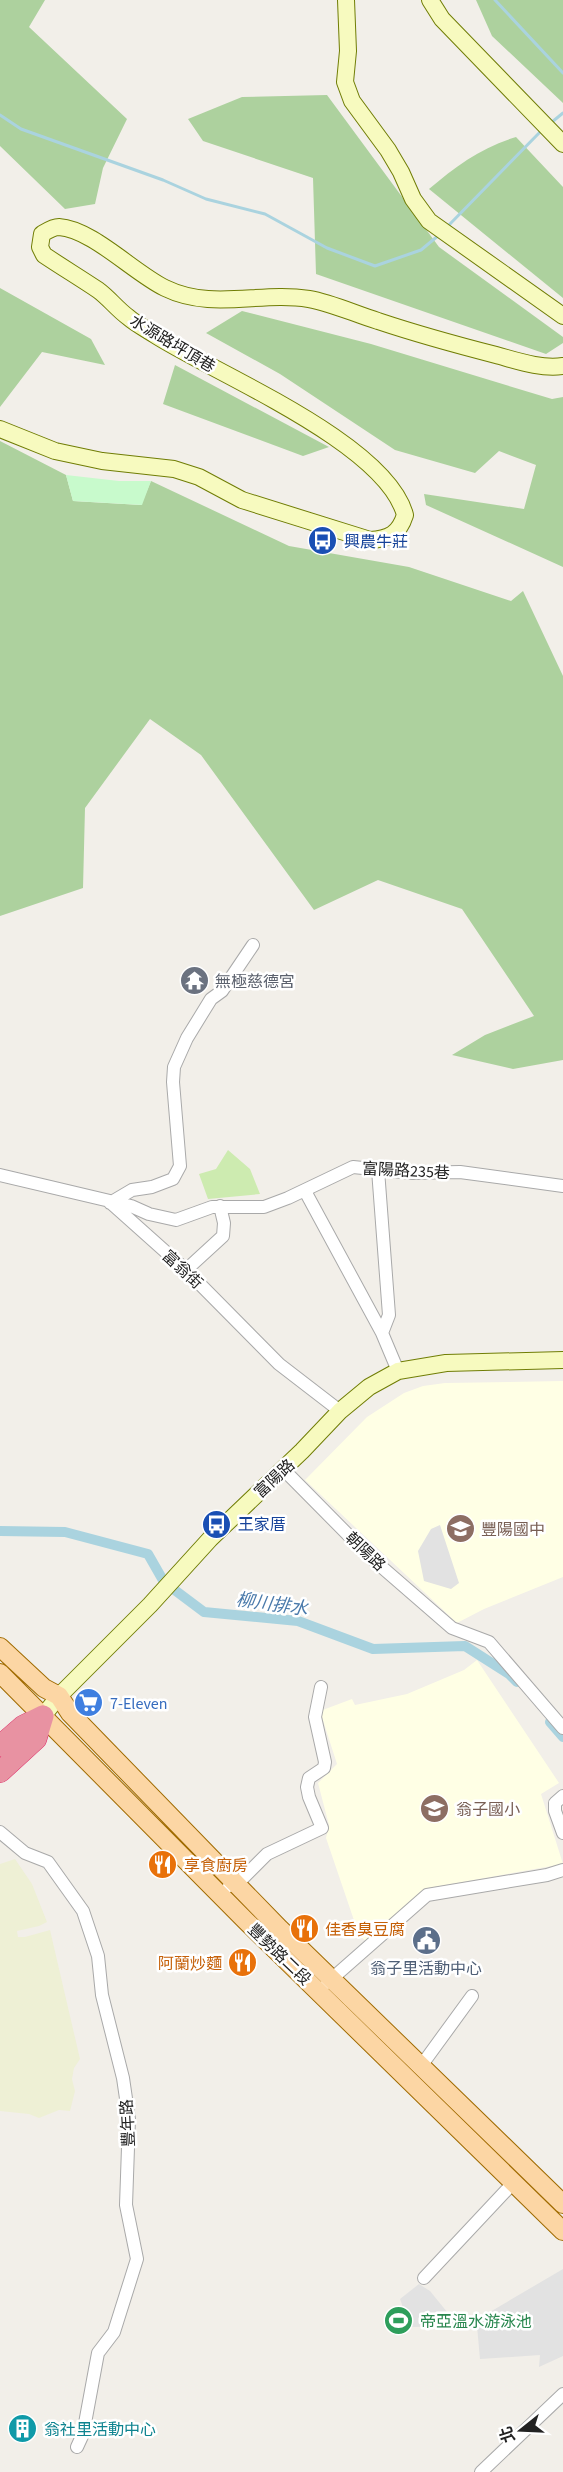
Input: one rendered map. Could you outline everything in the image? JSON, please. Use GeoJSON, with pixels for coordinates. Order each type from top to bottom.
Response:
{"type":"FeatureCollection","features":[{"type":"Feature","properties":{"kind":"highway"},"geometry":{"type":"LineString","coordinates":[[0,1746],[23,1726],[43,1716]]}},
{"type":"Feature","properties":{"kind":"highway"},"geometry":{"type":"LineString","coordinates":[[0,1772],[36,1738],[43,1716]]}},
{"type":"Feature","properties":{"kind":"main road","name":"豐勢路二段"},"geometry":{"type":"LineString","coordinates":[[0,1647],[44,1688],[58,1696],[70,1713],[237,1884],[325,1985],[563,2231]]}},
{"type":"Feature","properties":{"kind":"main road","name":"豐勢路二段"},"geometry":{"type":"LineString","coordinates":[[0,1673],[216,1890],[422,2066],[563,2204]]}},
{"type":"Feature","properties":{"kind":"street"},"geometry":{"type":"LineString","coordinates":[[346,0],[348,51],[345,82],[352,101],[401,172],[413,200],[429,221],[563,316]]}},
{"type":"Feature","properties":{"kind":"street"},"geometry":{"type":"LineString","coordinates":[[430,0],[442,19],[563,144]]}},
{"type":"Feature","properties":{"kind":"street","name":"水源路坪頂巷"},"geometry":{"type":"LineString","coordinates":[[0,429],[55,451],[102,461],[174,469],[199,477],[242,500],[370,540],[385,540],[396,533],[405,515],[402,504],[389,484],[332,436],[298,414],[156,336],[127,317],[100,292],[44,255],[40,247],[42,234],[59,228],[99,244],[148,279],[187,297],[237,301],[289,297],[311,299],[380,322],[500,356],[542,367],[563,366]]}},
{"type":"Feature","properties":{"kind":"street"},"geometry":{"type":"LineString","coordinates":[[110,1203],[132,1190],[152,1187],[173,1179],[180,1166],[173,1082],[174,1067],[187,1038],[211,999],[222,991],[254,945]]}},
{"type":"Feature","properties":{"kind":"street","name":"富陽路235巷"},"geometry":{"type":"LineString","coordinates":[[110,1203],[131,1206],[149,1214],[176,1220],[212,1207],[264,1207],[305,1191],[353,1167],[413,1173],[460,1172],[563,1186]]}},
{"type":"Feature","properties":{"kind":"street"},"geometry":{"type":"LineString","coordinates":[[378,1170],[389,1315],[382,1333]]}},
{"type":"Feature","properties":{"kind":"street","name":"富翁街"},"geometry":{"type":"LineString","coordinates":[[0,1175],[110,1203],[186,1270],[279,1364],[340,1410]]}},
{"type":"Feature","properties":{"kind":"street"},"geometry":{"type":"LineString","coordinates":[[305,1191],[382,1333],[398,1371]]}},
{"type":"Feature","properties":{"kind":"street"},"geometry":{"type":"LineString","coordinates":[[186,1270],[223,1236],[224,1223],[220,1206]]}},
{"type":"Feature","properties":{"kind":"street","name":"富陽路"},"geometry":{"type":"LineString","coordinates":[[43,1716],[58,1696],[150,1605],[210,1539],[340,1410],[369,1388],[398,1371],[446,1363],[563,1360]]}},
{"type":"Feature","properties":{"kind":"street","name":"朝陽路"},"geometry":{"type":"LineString","coordinates":[[283,1469],[369,1556],[452,1628],[489,1642],[563,1728]]}},
{"type":"Feature","properties":{"kind":"street"},"geometry":{"type":"LineString","coordinates":[[216,1890],[237,1884],[267,1854],[322,1828],[307,1787],[309,1778],[324,1768],[325,1762],[315,1717],[321,1687]]}},
{"type":"Feature","properties":{"kind":"street"},"geometry":{"type":"LineString","coordinates":[[563,1796],[555,1803],[555,1811],[563,1833]]}},
{"type":"Feature","properties":{"kind":"street","name":"豐年路"},"geometry":{"type":"LineString","coordinates":[[0,1832],[25,1853],[48,1862],[83,1911],[98,1956],[102,1995],[123,2078],[129,2119],[126,2205],[136,2259],[114,2332],[98,2353],[83,2434],[77,2447]]}},
{"type":"Feature","properties":{"kind":"street"},"geometry":{"type":"LineString","coordinates":[[325,1985],[427,1895],[547,1875],[563,1870]]}},
{"type":"Feature","properties":{"kind":"street"},"geometry":{"type":"LineString","coordinates":[[422,2066],[472,1996]]}},
{"type":"Feature","properties":{"kind":"street"},"geometry":{"type":"LineString","coordinates":[[424,2278],[514,2182]]}},
{"type":"Feature","properties":{"kind":"street"},"geometry":{"type":"LineString","coordinates":[[481,2472],[563,2394]]}},
{"type":"Feature","properties":{"kind":"shaded area","name":"豐陽國中"},"geometry":{"type":"Polygon","coordinates":[[[563,1381],[563,1577],[484,1609],[457,1623],[305,1480],[367,1417],[404,1393],[423,1386],[445,1383],[563,1381]]]}},
{"type":"Feature","properties":{"kind":"shaded area"},"geometry":{"type":"Polygon","coordinates":[[[440,1525],[459,1583],[451,1589],[424,1581],[418,1551],[431,1529],[440,1525]]]}},
{"type":"Feature","properties":{"kind":"shaded area","name":"翁子國小"},"geometry":{"type":"Polygon","coordinates":[[[477,1660],[559,1783],[541,1794],[563,1864],[428,1888],[368,1943],[359,1935],[326,1838],[329,1825],[318,1783],[337,1764],[320,1711],[352,1699],[355,1705],[407,1694],[464,1670],[477,1660]]]}},
{"type":"Feature","properties":{"kind":"shaded area"},"geometry":{"type":"Polygon","coordinates":[[[15,1859],[32,1884],[47,1922],[17,1931],[18,1937],[50,1930],[80,2059],[74,2068],[72,2079],[75,2091],[70,2111],[59,2110],[39,2118],[29,2114],[0,2111],[0,1864],[15,1859]]]}},
{"type":"Feature","properties":{"kind":"shaded area"},"geometry":{"type":"Polygon","coordinates":[[[563,2269],[563,2356],[539,2367],[540,2355],[480,2359],[477,2326],[410,2327],[400,2299],[419,2284],[430,2291],[452,2318],[483,2316],[563,2269]]]}},
{"type":"Feature","properties":{"kind":"green space"},"geometry":{"type":"Polygon","coordinates":[[[0,0],[45,0],[29,27],[127,119],[103,168],[95,204],[65,209],[0,146],[0,0]]]}},
{"type":"Feature","properties":{"kind":"green space"},"geometry":{"type":"Polygon","coordinates":[[[476,0],[563,0],[563,103],[492,36],[476,0]]]}},
{"type":"Feature","properties":{"kind":"green space"},"geometry":{"type":"Polygon","coordinates":[[[327,95],[439,247],[563,337],[563,343],[546,354],[316,274],[313,178],[203,141],[188,119],[242,97],[327,95]]]}},
{"type":"Feature","properties":{"kind":"green space"},"geometry":{"type":"Polygon","coordinates":[[[516,137],[563,187],[563,298],[429,189],[470,158],[516,137]]]}},
{"type":"Feature","properties":{"kind":"green space"},"geometry":{"type":"Polygon","coordinates":[[[0,288],[91,339],[105,365],[42,352],[0,407],[0,288]]]}},
{"type":"Feature","properties":{"kind":"green space"},"geometry":{"type":"Polygon","coordinates":[[[242,311],[371,344],[552,399],[563,397],[563,567],[426,505],[424,494],[524,509],[536,465],[499,451],[475,473],[395,450],[280,374],[206,333],[242,311]]]}},
{"type":"Feature","properties":{"kind":"green space"},"geometry":{"type":"Polygon","coordinates":[[[175,365],[329,447],[303,456],[163,404],[175,365]]]}},
{"type":"Feature","properties":{"kind":"green space"},"geometry":{"type":"Polygon","coordinates":[[[0,441],[66,475],[73,501],[141,505],[151,481],[289,546],[409,567],[511,601],[523,591],[563,676],[563,1060],[513,1069],[452,1055],[485,1035],[534,1016],[462,909],[378,880],[314,910],[201,755],[150,719],[85,808],[83,888],[0,916],[0,441]]]}},
{"type":"Feature","properties":{"kind":"green space"},"geometry":{"type":"Polygon","coordinates":[[[66,475],[119,481],[151,481],[142,505],[73,501],[66,475]]]}},
{"type":"Feature","properties":{"kind":"green space"},"geometry":{"type":"Polygon","coordinates":[[[228,1150],[250,1169],[260,1194],[208,1199],[199,1174],[216,1169],[228,1150]]]}},
{"type":"Feature","properties":{"kind":"waterway"},"geometry":{"type":"LineString","coordinates":[[495,0],[563,73]]}},
{"type":"Feature","properties":{"kind":"waterway"},"geometry":{"type":"LineString","coordinates":[[552,122],[563,113]]}},
{"type":"Feature","properties":{"kind":"waterway"},"geometry":{"type":"LineString","coordinates":[[0,115],[21,129],[163,180],[206,199],[265,214],[327,248],[375,266],[421,250],[439,235]]}},
{"type":"Feature","properties":{"kind":"waterway"},"geometry":{"type":"LineString","coordinates":[[448,226],[542,130]]}},
{"type":"Feature","properties":{"kind":"waterway","name":"柳川排水"},"geometry":{"type":"LineString","coordinates":[[0,1531],[65,1532],[148,1554],[164,1582],[204,1612],[298,1621],[373,1649],[465,1646],[509,1674],[517,1682]]}},
{"type":"Feature","properties":{"kind":"waterway","name":"柳川排水"},"geometry":{"type":"LineString","coordinates":[[550,1722],[563,1737]]}},
{"type":"Feature","properties":{"kind":"place","name":"興農牛莊"},"geometry":{"type":"Point","coordinates":[323,541]}},
{"type":"Feature","properties":{"kind":"place","name":"無極慈德宮"},"geometry":{"type":"Point","coordinates":[194,981]}},
{"type":"Feature","properties":{"kind":"place","name":"王家厝"},"geometry":{"type":"Point","coordinates":[217,1524]}},
{"type":"Feature","properties":{"kind":"place","name":"豐陽國中"},"geometry":{"type":"Point","coordinates":[460,1529]}},
{"type":"Feature","properties":{"kind":"place","name":"7-Eleven"},"geometry":{"type":"Point","coordinates":[89,1703]}},
{"type":"Feature","properties":{"kind":"place","name":"翁子國小"},"geometry":{"type":"Point","coordinates":[435,1809]}},
{"type":"Feature","properties":{"kind":"place","name":"享食廚房"},"geometry":{"type":"Point","coordinates":[163,1865]}},
{"type":"Feature","properties":{"kind":"place","name":"佳香臭豆腐"},"geometry":{"type":"Point","coordinates":[304,1929]}},
{"type":"Feature","properties":{"kind":"place","name":"翁子里活動中心"},"geometry":{"type":"Point","coordinates":[426,1940]}},
{"type":"Feature","properties":{"kind":"place","name":"阿蘭炒麵"},"geometry":{"type":"Point","coordinates":[243,1963]}},
{"type":"Feature","properties":{"kind":"place","name":"帝亞溫水游泳池"},"geometry":{"type":"Point","coordinates":[399,2321]}},
{"type":"Feature","properties":{"kind":"place","name":"翁社里活動中心"},"geometry":{"type":"Point","coordinates":[23,2429]}}]}
